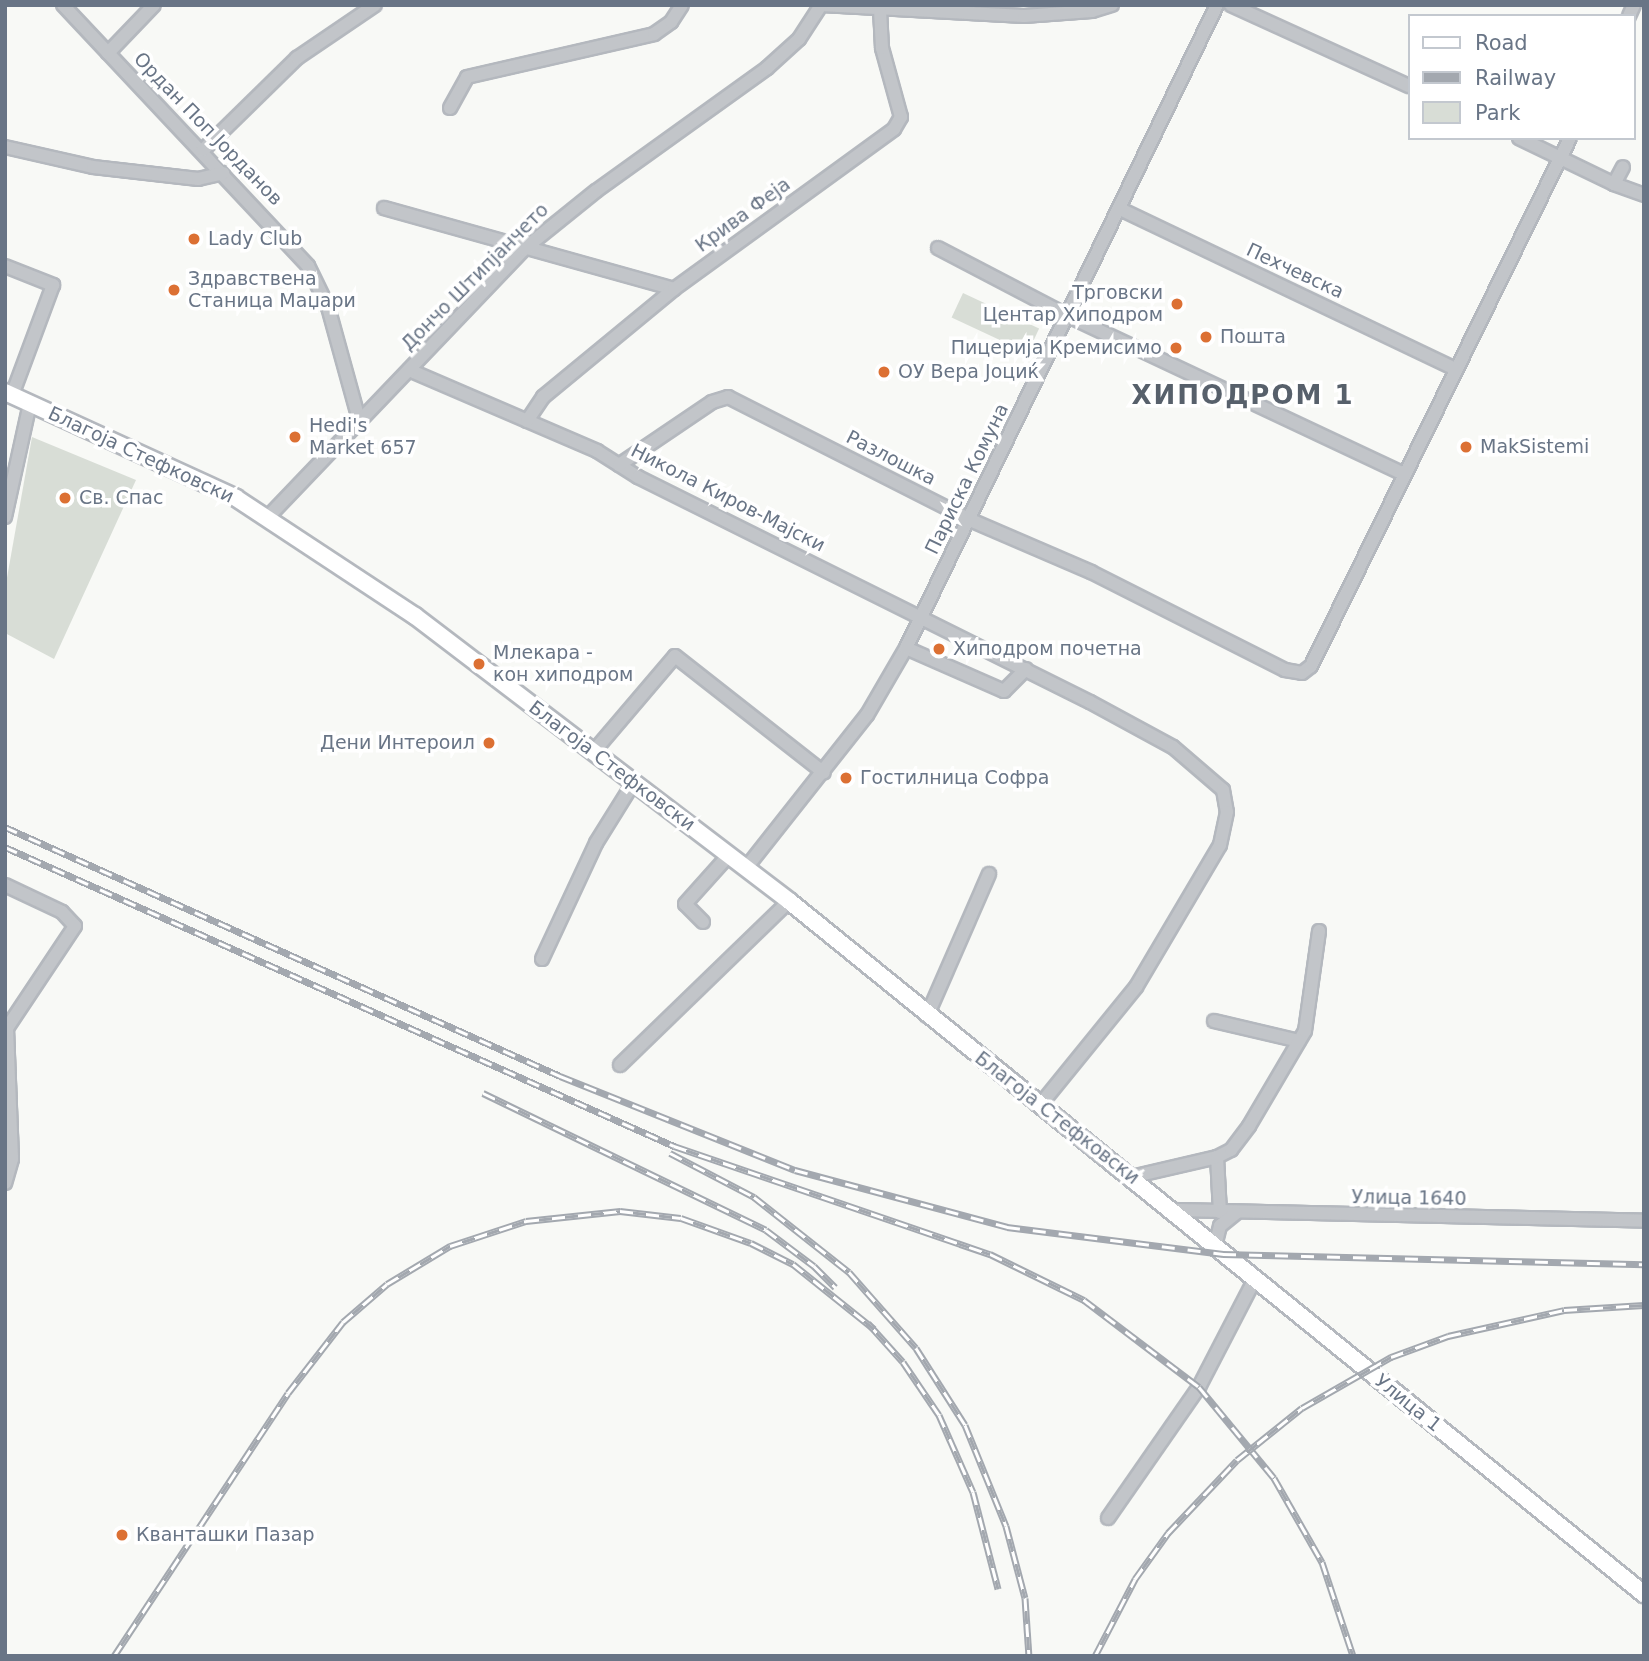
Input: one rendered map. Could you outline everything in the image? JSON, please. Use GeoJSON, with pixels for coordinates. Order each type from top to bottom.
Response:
{"type":"FeatureCollection","features":[{"type":"Feature","properties":{"kind":"main road","name":"Благоја Стефковски"},"geometry":{"type":"LineString","coordinates":[[9,393],[190,475],[268,517],[415,616],[595,750],[789,901],[927,1016],[1174,1210]]}},
{"type":"Feature","properties":{"kind":"main road","name":"Улица 1"},"geometry":{"type":"LineString","coordinates":[[1174,1210],[1215,1247],[1644,1594]]}},
{"type":"Feature","properties":{"kind":"street","name":"Ордан Поп Јорданов"},"geometry":{"type":"LineString","coordinates":[[63,5],[296,250],[316,279],[360,423]]}},
{"type":"Feature","properties":{"kind":"street","name":"Ордан Поп Јорданов"},"geometry":{"type":"LineString","coordinates":[[108,53],[154,5]]}},
{"type":"Feature","properties":{"kind":"street"},"geometry":{"type":"LineString","coordinates":[[203,150],[298,58],[375,5]]}},
{"type":"Feature","properties":{"kind":"street"},"geometry":{"type":"LineString","coordinates":[[450,108],[467,77],[654,34],[671,22],[682,5]]}},
{"type":"Feature","properties":{"kind":"street"},"geometry":{"type":"LineString","coordinates":[[821,5],[1024,16],[1092,12],[1112,5]]}},
{"type":"Feature","properties":{"kind":"street","name":"Дончо Штипјанчето"},"geometry":{"type":"LineString","coordinates":[[268,517],[524,249],[586,198],[768,68],[799,39],[821,5]]}},
{"type":"Feature","properties":{"kind":"street","name":"Париска Комуна"},"geometry":{"type":"LineString","coordinates":[[746,868],[824,773],[867,715],[906,648],[1217,5]]}},
{"type":"Feature","properties":{"kind":"street"},"geometry":{"type":"LineString","coordinates":[[1231,5],[1408,86]]}},
{"type":"Feature","properties":{"kind":"street","name":"Крива Феја"},"geometry":{"type":"LineString","coordinates":[[527,421],[543,397],[674,289],[899,123],[883,48],[880,9]]}},
{"type":"Feature","properties":{"kind":"street"},"geometry":{"type":"LineString","coordinates":[[1523,140],[1614,184],[1644,195]]}},
{"type":"Feature","properties":{"kind":"street"},"geometry":{"type":"LineString","coordinates":[[938,248],[1068,316],[1404,474],[1454,368],[1569,140]]}},
{"type":"Feature","properties":{"kind":"street"},"geometry":{"type":"LineString","coordinates":[[5,147],[93,167],[198,179],[223,173]]}},
{"type":"Feature","properties":{"kind":"street"},"geometry":{"type":"LineString","coordinates":[[1614,184],[1623,167]]}},
{"type":"Feature","properties":{"kind":"street"},"geometry":{"type":"LineString","coordinates":[[384,208],[674,289]]}},
{"type":"Feature","properties":{"kind":"street","name":"Пехчевска"},"geometry":{"type":"LineString","coordinates":[[1120,209],[1454,368]]}},
{"type":"Feature","properties":{"kind":"street"},"geometry":{"type":"LineString","coordinates":[[5,266],[54,285],[9,393]]}},
{"type":"Feature","properties":{"kind":"street","name":"Никола Киров-Мајски"},"geometry":{"type":"LineString","coordinates":[[409,370],[527,421],[619,465],[1026,669],[1173,747],[1223,790],[1227,812],[1220,845],[1136,987],[1040,1105]]}},
{"type":"Feature","properties":{"kind":"street","name":"Разлошка"},"geometry":{"type":"LineString","coordinates":[[619,465],[712,402],[728,397],[968,519],[1091,572],[1292,673],[1306,671],[1404,474]]}},
{"type":"Feature","properties":{"kind":"street"},"geometry":{"type":"LineString","coordinates":[[5,517],[30,403]]}},
{"type":"Feature","properties":{"kind":"street"},"geometry":{"type":"LineString","coordinates":[[906,648],[1004,691],[1026,669]]}},
{"type":"Feature","properties":{"kind":"street"},"geometry":{"type":"LineString","coordinates":[[595,750],[675,656],[824,773]]}},
{"type":"Feature","properties":{"kind":"street"},"geometry":{"type":"LineString","coordinates":[[542,959],[596,843],[634,782]]}},
{"type":"Feature","properties":{"kind":"street"},"geometry":{"type":"LineString","coordinates":[[703,922],[685,904],[729,855]]}},
{"type":"Feature","properties":{"kind":"street"},"geometry":{"type":"LineString","coordinates":[[927,1016],[989,874]]}},
{"type":"Feature","properties":{"kind":"street"},"geometry":{"type":"LineString","coordinates":[[5,885],[62,912],[75,926],[8,1028],[12,1159],[5,1183]]}},
{"type":"Feature","properties":{"kind":"street"},"geometry":{"type":"LineString","coordinates":[[620,1065],[789,901]]}},
{"type":"Feature","properties":{"kind":"street"},"geometry":{"type":"LineString","coordinates":[[1130,1177],[1217,1157],[1231,1150],[1250,1126],[1299,1041],[1309,1017],[1319,931]]}},
{"type":"Feature","properties":{"kind":"street"},"geometry":{"type":"LineString","coordinates":[[1214,1021],[1299,1041]]}},
{"type":"Feature","properties":{"kind":"street"},"geometry":{"type":"LineString","coordinates":[[1217,1157],[1220,1212]]}},
{"type":"Feature","properties":{"kind":"street","name":"Улица 1640"},"geometry":{"type":"LineString","coordinates":[[1174,1210],[1644,1221]]}},
{"type":"Feature","properties":{"kind":"street"},"geometry":{"type":"LineString","coordinates":[[1215,1247],[1220,1226],[1237,1213]]}},
{"type":"Feature","properties":{"kind":"street"},"geometry":{"type":"LineString","coordinates":[[1108,1518],[1199,1387],[1255,1279]]}},
{"type":"Feature","properties":{"kind":"green space"},"geometry":{"type":"Polygon","coordinates":[[[963,293],[1039,328],[1028,353],[952,317],[963,293]]]}},
{"type":"Feature","properties":{"kind":"green space"},"geometry":{"type":"Polygon","coordinates":[[[32,437],[136,480],[54,659],[5,633],[5,589],[32,437]]]}},
{"type":"Feature","properties":{"kind":"railway"},"geometry":{"type":"LineString","coordinates":[[5,827],[560,1076],[795,1170],[1007,1227],[1223,1254],[1644,1264]]}},
{"type":"Feature","properties":{"kind":"railway"},"geometry":{"type":"LineString","coordinates":[[5,847],[674,1146],[990,1254],[1084,1300],[1199,1387],[1274,1478],[1322,1562],[1353,1656]]}},
{"type":"Feature","properties":{"kind":"railway"},"geometry":{"type":"LineString","coordinates":[[483,1093],[766,1230],[814,1266],[835,1287]]}},
{"type":"Feature","properties":{"kind":"railway"},"geometry":{"type":"LineString","coordinates":[[670,1153],[754,1197],[849,1272],[916,1348],[965,1425],[1006,1526],[1025,1598],[1029,1656]]}},
{"type":"Feature","properties":{"kind":"railway"},"geometry":{"type":"LineString","coordinates":[[114,1656],[288,1393],[343,1322],[387,1284],[450,1246],[526,1221],[620,1211],[681,1218],[751,1243],[793,1264],[874,1329]]}},
{"type":"Feature","properties":{"kind":"railway"},"geometry":{"type":"LineString","coordinates":[[1095,1656],[1135,1579],[1168,1533],[1237,1460],[1302,1408],[1391,1357],[1448,1336],[1564,1310],[1644,1305]]}},
{"type":"Feature","properties":{"kind":"railway"},"geometry":{"type":"LineString","coordinates":[[868,1323],[903,1362],[939,1415],[973,1492],[998,1589]]}},
{"type":"Feature","properties":{"kind":"place","name":"Lady Club"},"geometry":{"type":"Point","coordinates":[194,239]}},
{"type":"Feature","properties":{"kind":"place","name":"Здравствена Станица Маџари"},"geometry":{"type":"Point","coordinates":[174,290]}},
{"type":"Feature","properties":{"kind":"place","name":"Трговски Центар Хиподром"},"geometry":{"type":"Point","coordinates":[1177,304]}},
{"type":"Feature","properties":{"kind":"place","name":"Пошта"},"geometry":{"type":"Point","coordinates":[1206,337]}},
{"type":"Feature","properties":{"kind":"place","name":"Пицерија Кремисимо"},"geometry":{"type":"Point","coordinates":[1176,348]}},
{"type":"Feature","properties":{"kind":"place","name":"ОУ Вера Јоциќ"},"geometry":{"type":"Point","coordinates":[884,372]}},
{"type":"Feature","properties":{"kind":"place","name":"Hedi's Market 657"},"geometry":{"type":"Point","coordinates":[295,437]}},
{"type":"Feature","properties":{"kind":"place","name":"MakSistemi"},"geometry":{"type":"Point","coordinates":[1466,447]}},
{"type":"Feature","properties":{"kind":"place","name":"Св. Спас"},"geometry":{"type":"Point","coordinates":[65,498]}},
{"type":"Feature","properties":{"kind":"place","name":"Хиподром почетна"},"geometry":{"type":"Point","coordinates":[939,649]}},
{"type":"Feature","properties":{"kind":"place","name":"Млекара - кон хиподром"},"geometry":{"type":"Point","coordinates":[479,664]}},
{"type":"Feature","properties":{"kind":"place","name":"Дени Интероил"},"geometry":{"type":"Point","coordinates":[489,743]}},
{"type":"Feature","properties":{"kind":"place","name":"Гостилница Софра"},"geometry":{"type":"Point","coordinates":[846,778]}},
{"type":"Feature","properties":{"kind":"place","name":"Кванташки Пазар"},"geometry":{"type":"Point","coordinates":[122,1535]}},
{"type":"Feature","properties":{"kind":"district","name":"ХИПОДРОМ 1"},"geometry":{"type":"Point","coordinates":[1243,396]}}]}
